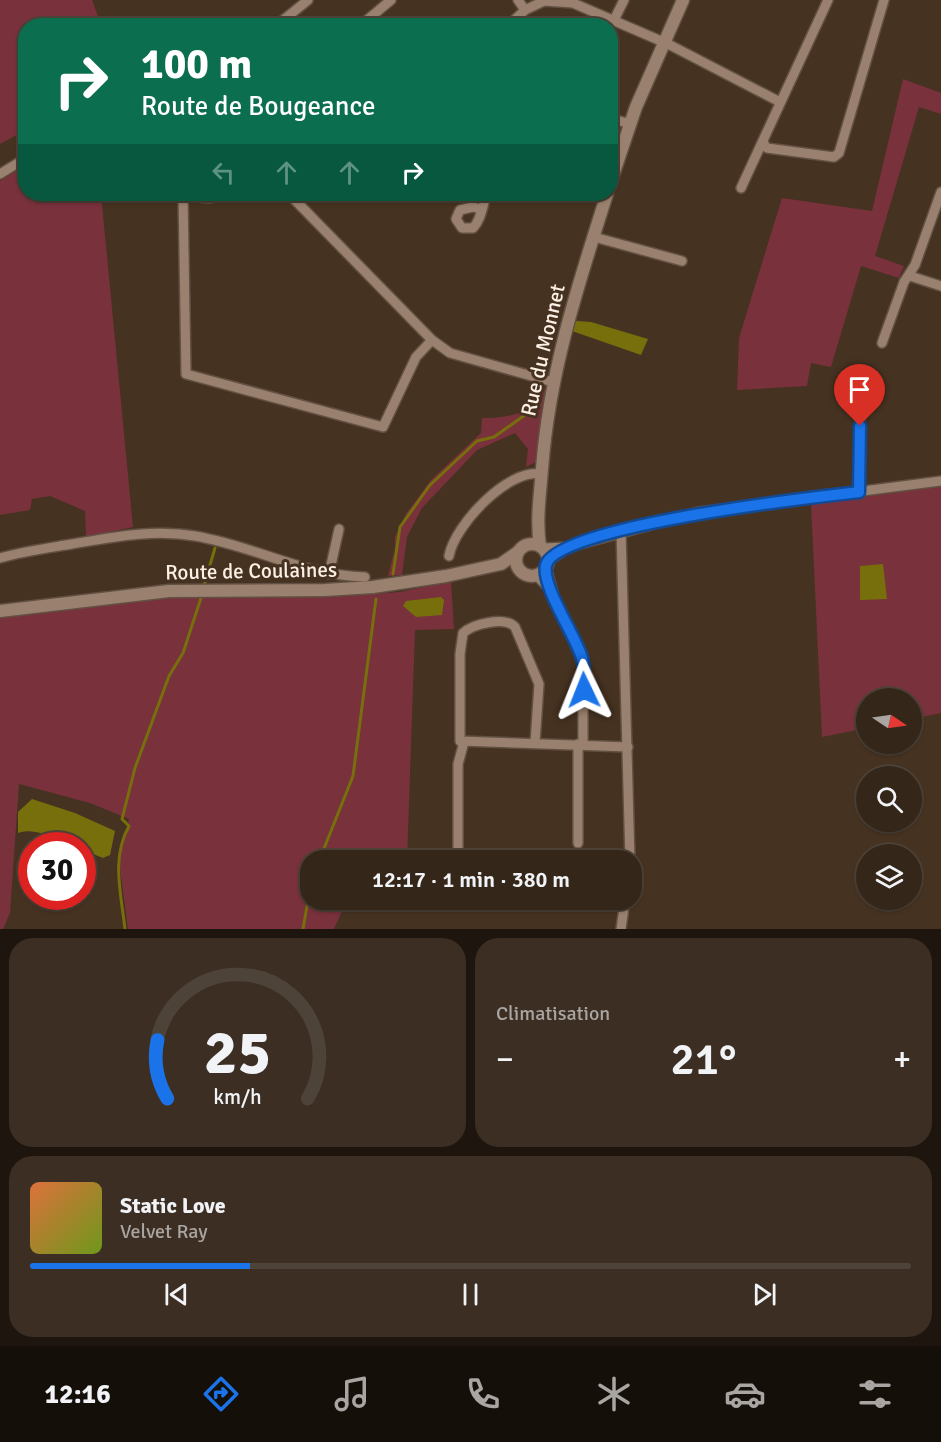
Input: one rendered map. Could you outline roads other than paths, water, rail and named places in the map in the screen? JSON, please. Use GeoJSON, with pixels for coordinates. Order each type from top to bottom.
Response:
{"type":"FeatureCollection","features":[{"type":"Feature","properties":{"kind":"street"},"geometry":{"type":"LineString","coordinates":[[286,18],[308,0]]}},
{"type":"Feature","properties":{"kind":"street"},"geometry":{"type":"LineString","coordinates":[[370,18],[391,0]]}},
{"type":"Feature","properties":{"kind":"street"},"geometry":{"type":"LineString","coordinates":[[518,0],[525,10]]}},
{"type":"Feature","properties":{"kind":"street"},"geometry":{"type":"LineString","coordinates":[[516,18],[525,10],[544,1],[556,0],[573,3],[609,18]]}},
{"type":"Feature","properties":{"kind":"street"},"geometry":{"type":"LineString","coordinates":[[615,18],[624,0]]}},
{"type":"Feature","properties":{"kind":"street"},"geometry":{"type":"LineString","coordinates":[[618,160],[630,124],[683,0]]}},
{"type":"Feature","properties":{"kind":"street"},"geometry":{"type":"LineString","coordinates":[[741,188],[764,144],[763,137],[828,0]]}},
{"type":"Feature","properties":{"kind":"street"},"geometry":{"type":"LineString","coordinates":[[764,144],[767,148],[834,157],[839,153],[884,0]]}},
{"type":"Feature","properties":{"kind":"street"},"geometry":{"type":"LineString","coordinates":[[618,22],[664,42],[780,102]]}},
{"type":"Feature","properties":{"kind":"street"},"geometry":{"type":"LineString","coordinates":[[618,120],[630,124]]}},
{"type":"Feature","properties":{"kind":"street"},"geometry":{"type":"LineString","coordinates":[[0,174],[18,163]]}},
{"type":"Feature","properties":{"kind":"street"},"geometry":{"type":"LineString","coordinates":[[882,343],[941,192]]}},
{"type":"Feature","properties":{"kind":"street"},"geometry":{"type":"LineString","coordinates":[[183,201],[186,374],[383,427],[416,357],[432,340]]}},
{"type":"Feature","properties":{"kind":"street"},"geometry":{"type":"LineString","coordinates":[[296,201],[432,340],[450,353],[553,382]]}},
{"type":"Feature","properties":{"kind":"street"},"geometry":{"type":"LineString","coordinates":[[480,209],[484,201]]}},
{"type":"Feature","properties":{"kind":"street","name":"Rue du Monnet"},"geometry":{"type":"LineString","coordinates":[[541,548],[538,519],[546,420],[571,306],[605,201]]}},
{"type":"Feature","properties":{"kind":"street"},"geometry":{"type":"LineString","coordinates":[[594,237],[682,261]]}},
{"type":"Feature","properties":{"kind":"street"},"geometry":{"type":"LineString","coordinates":[[910,276],[941,286]]}},
{"type":"Feature","properties":{"kind":"street"},"geometry":{"type":"LineString","coordinates":[[859,492],[860,404]]}},
{"type":"Feature","properties":{"kind":"street"},"geometry":{"type":"LineString","coordinates":[[449,556],[451,543],[490,496],[523,475],[542,474]]}},
{"type":"Feature","properties":{"kind":"street"},"geometry":{"type":"LineString","coordinates":[[569,547],[543,568],[526,574],[516,562],[522,549],[569,547],[621,531],[699,512],[941,481]]}},
{"type":"Feature","properties":{"kind":"street","name":"Rue du Monnet"},"geometry":{"type":"LineString","coordinates":[[522,549],[538,519]]}},
{"type":"Feature","properties":{"kind":"street"},"geometry":{"type":"LineString","coordinates":[[329,574],[339,529]]}},
{"type":"Feature","properties":{"kind":"street"},"geometry":{"type":"LineString","coordinates":[[621,531],[630,850]]}},
{"type":"Feature","properties":{"kind":"street"},"geometry":{"type":"LineString","coordinates":[[0,558],[132,534],[163,533],[196,536],[303,569],[365,577]]}},
{"type":"Feature","properties":{"kind":"street"},"geometry":{"type":"LineString","coordinates":[[541,548],[543,568],[583,660],[578,843]]}},
{"type":"Feature","properties":{"kind":"street","name":"Route de Coulaines"},"geometry":{"type":"LineString","coordinates":[[0,611],[170,591],[325,590],[373,587],[446,576],[501,564],[522,549]]}},
{"type":"Feature","properties":{"kind":"street","name":"Route de Coulaines"},"geometry":{"type":"LineString","coordinates":[[501,564],[520,569]]}},
{"type":"Feature","properties":{"kind":"street"},"geometry":{"type":"LineString","coordinates":[[535,743],[539,684],[515,627],[512,623],[504,621],[472,626],[464,633],[460,654],[459,738],[464,742],[628,747]]}},
{"type":"Feature","properties":{"kind":"street"},"geometry":{"type":"LineString","coordinates":[[458,850],[458,764],[464,742]]}},
{"type":"Feature","properties":{"kind":"street"},"geometry":{"type":"LineString","coordinates":[[621,929],[624,910]]}},
{"type":"Feature","properties":{"kind":"waterway"},"geometry":{"type":"LineString","coordinates":[[393,574],[400,527],[430,485],[477,441],[494,437],[539,405]]}},
{"type":"Feature","properties":{"kind":"waterway"},"geometry":{"type":"LineString","coordinates":[[203,589],[215,548]]}},
{"type":"Feature","properties":{"kind":"waterway"},"geometry":{"type":"LineString","coordinates":[[125,929],[119,863],[123,838],[129,826],[122,819],[135,768],[169,676],[183,653],[202,595]]}},
{"type":"Feature","properties":{"kind":"waterway"},"geometry":{"type":"LineString","coordinates":[[323,850],[353,776],[376,599]]}},
{"type":"Feature","properties":{"kind":"waterway"},"geometry":{"type":"LineString","coordinates":[[303,929],[306,910]]}}]}
